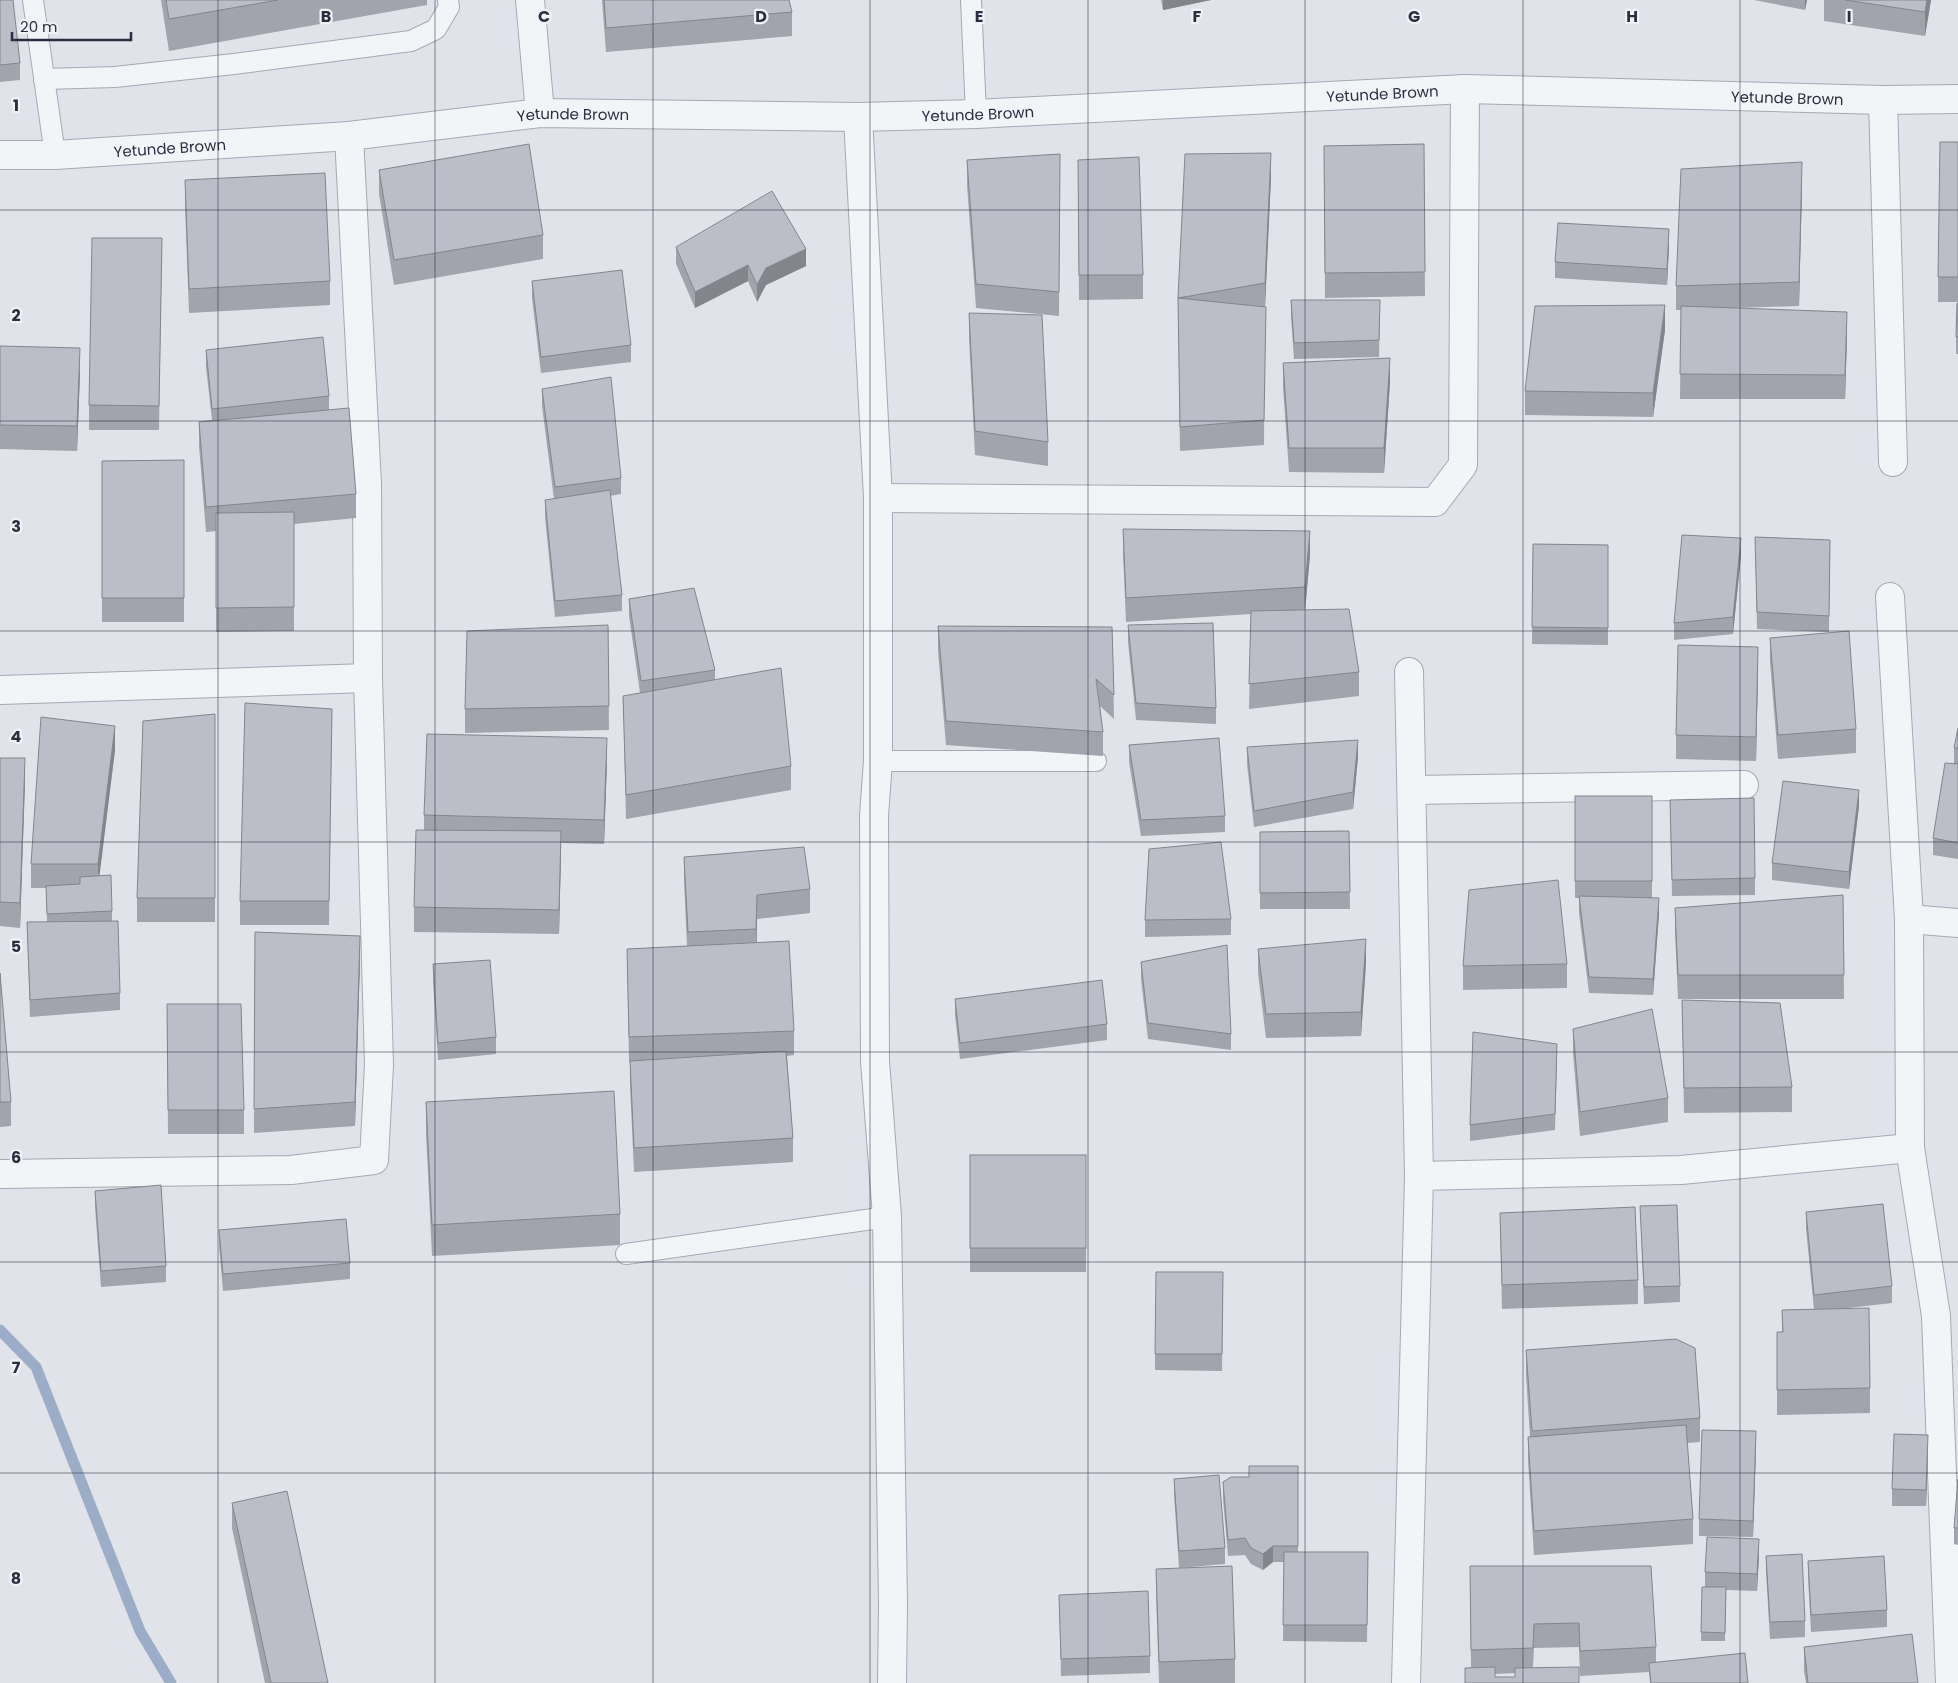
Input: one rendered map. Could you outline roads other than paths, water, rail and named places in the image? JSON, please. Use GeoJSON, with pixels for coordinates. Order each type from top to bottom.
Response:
{"type":"FeatureCollection","features":[{"type":"Feature","properties":{"kind":"street"},"geometry":{"type":"LineString","coordinates":[[530,0],[540,113]]}},
{"type":"Feature","properties":{"kind":"street"},"geometry":{"type":"LineString","coordinates":[[878,498],[1435,502],[1463,465],[1465,89]]}},
{"type":"Feature","properties":{"kind":"street","name":"Yetunde Brown"},"geometry":{"type":"LineString","coordinates":[[0,156],[55,155],[349,136],[540,113],[858,117],[976,114],[1465,89],[1883,100],[1958,99]]}},
{"type":"Feature","properties":{"kind":"street"},"geometry":{"type":"LineString","coordinates":[[1883,100],[1893,462]]}},
{"type":"Feature","properties":{"kind":"street"},"geometry":{"type":"LineString","coordinates":[[858,117],[878,498],[878,761],[874,816],[876,1061],[887,1217],[893,1604],[892,1683]]}},
{"type":"Feature","properties":{"kind":"street"},"geometry":{"type":"LineString","coordinates":[[0,1174],[291,1170],[374,1160],[379,1064],[368,678],[368,484],[349,136]]}},
{"type":"Feature","properties":{"kind":"street"},"geometry":{"type":"LineString","coordinates":[[1890,597],[1909,920],[1910,1148],[1947,1317],[1950,1683]]}},
{"type":"Feature","properties":{"kind":"street"},"geometry":{"type":"LineString","coordinates":[[1406,1683],[1419,1176],[1409,672]]}},
{"type":"Feature","properties":{"kind":"street"},"geometry":{"type":"LineString","coordinates":[[0,690],[368,678]]}},
{"type":"Feature","properties":{"kind":"street"},"geometry":{"type":"LineString","coordinates":[[1412,790],[1744,786]]}},
{"type":"Feature","properties":{"kind":"street"},"geometry":{"type":"LineString","coordinates":[[1909,920],[1958,923]]}},
{"type":"Feature","properties":{"kind":"street"},"geometry":{"type":"LineString","coordinates":[[1419,1176],[1681,1170],[1910,1148]]}},
{"type":"Feature","properties":{"kind":"lane"},"geometry":{"type":"LineString","coordinates":[[33,0],[55,155]]}},
{"type":"Feature","properties":{"kind":"lane"},"geometry":{"type":"LineString","coordinates":[[44,79],[115,77],[411,41],[436,29],[449,7],[448,0]]}},
{"type":"Feature","properties":{"kind":"lane"},"geometry":{"type":"LineString","coordinates":[[971,0],[976,114]]}},
{"type":"Feature","properties":{"kind":"lane"},"geometry":{"type":"LineString","coordinates":[[878,761],[1096,761]]}},
{"type":"Feature","properties":{"kind":"lane"},"geometry":{"type":"LineString","coordinates":[[626,1254],[887,1217]]}},
{"type":"Feature","properties":{"kind":"waterway"},"geometry":{"type":"LineString","coordinates":[[0,1330],[36,1367],[140,1631],[171,1683]]}}]}
